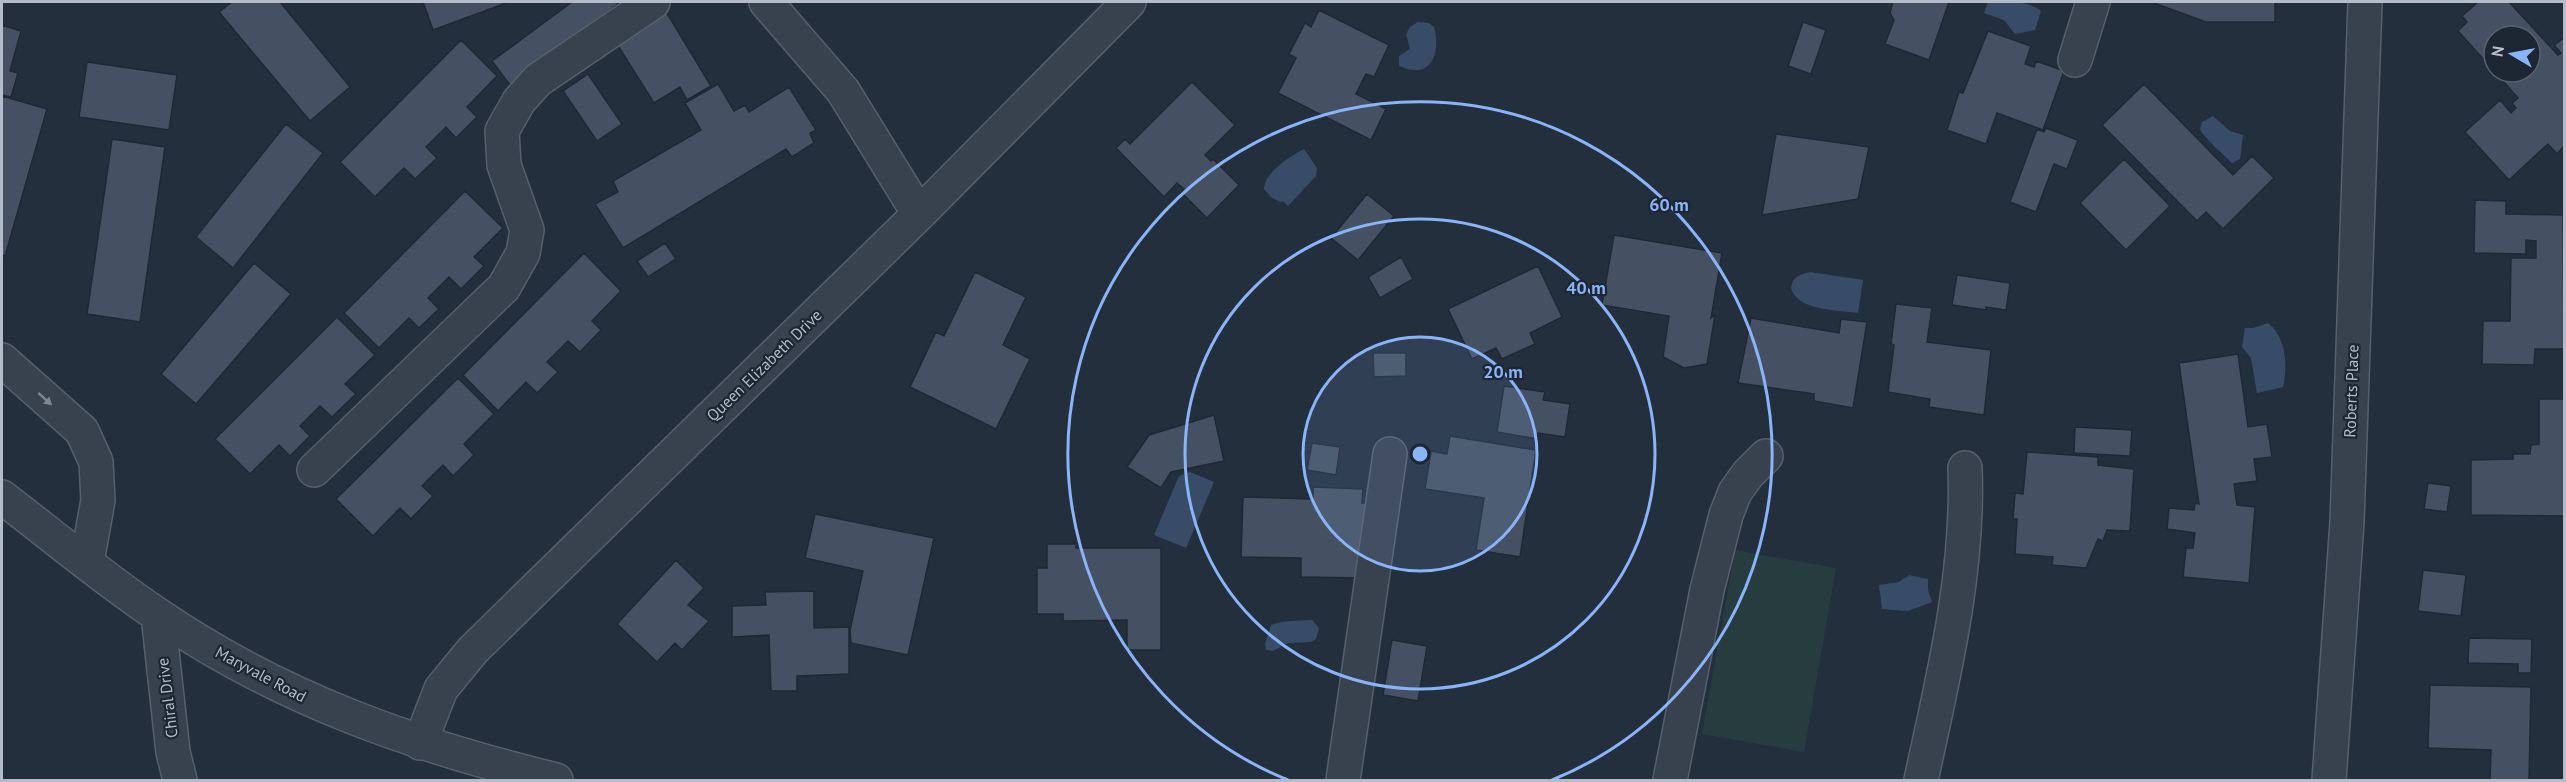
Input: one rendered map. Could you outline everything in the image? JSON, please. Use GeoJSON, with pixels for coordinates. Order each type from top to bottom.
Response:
{"type":"FeatureCollection","features":[{"type":"Feature","properties":{"kind":"street"},"geometry":{"type":"LineString","coordinates":[[314,470],[504,287],[523,253],[527,230],[504,165],[502,131],[519,101],[538,80],[653,2]]}},
{"type":"Feature","properties":{"kind":"street"},"geometry":{"type":"LineString","coordinates":[[766,2],[843,91],[919,214]]}},
{"type":"Feature","properties":{"kind":"street","name":"Queen Elizabeth Drive"},"geometry":{"type":"LineString","coordinates":[[420,743],[441,689],[473,650],[919,214],[1129,2]]}},
{"type":"Feature","properties":{"kind":"street"},"geometry":{"type":"LineString","coordinates":[[2075,60],[2093,2]]}},
{"type":"Feature","properties":{"kind":"street","name":"Roberts Place"},"geometry":{"type":"LineString","coordinates":[[2329,780],[2347,522],[2365,2]]}},
{"type":"Feature","properties":{"kind":"street"},"geometry":{"type":"LineString","coordinates":[[2,360],[82,431],[96,462],[98,500],[87,562]]}},
{"type":"Feature","properties":{"kind":"street"},"geometry":{"type":"LineString","coordinates":[[1343,780],[1390,454]]}},
{"type":"Feature","properties":{"kind":"street"},"geometry":{"type":"LineString","coordinates":[[1670,780],[1707,590],[1726,515],[1735,492],[1748,474],[1766,456]]}},
{"type":"Feature","properties":{"kind":"street"},"geometry":{"type":"LineString","coordinates":[[1921,780],[1958,593],[1966,512],[1965,468]]}},
{"type":"Feature","properties":{"kind":"street","name":"Maryvale Road"},"geometry":{"type":"LineString","coordinates":[[2,497],[158,615],[227,657],[301,697],[420,743],[556,780]]}},
{"type":"Feature","properties":{"kind":"street","name":"Chiral Drive"},"geometry":{"type":"LineString","coordinates":[[158,615],[173,752],[180,780]]}},
{"type":"Feature","properties":{"kind":"green space"},"geometry":{"type":"Polygon","coordinates":[[[1735,550],[1836,568],[1804,752],[1702,734],[1735,550]]]}},
{"type":"Feature","properties":{"kind":"water"},"geometry":{"type":"Polygon","coordinates":[[[1988,2],[2016,2],[2035,7],[2041,11],[2035,30],[2015,34],[2004,20],[1984,13],[1988,2]]]}},
{"type":"Feature","properties":{"kind":"water"},"geometry":{"type":"Polygon","coordinates":[[[1418,22],[1429,23],[1434,27],[1435,54],[1432,62],[1426,67],[1410,70],[1399,66],[1399,56],[1410,49],[1406,34],[1410,27],[1418,22]]]}},
{"type":"Feature","properties":{"kind":"water"},"geometry":{"type":"Polygon","coordinates":[[[2213,116],[2230,131],[2243,135],[2240,159],[2232,163],[2202,133],[2200,129],[2202,122],[2213,116]]]}},
{"type":"Feature","properties":{"kind":"water"},"geometry":{"type":"Polygon","coordinates":[[[1304,149],[1317,168],[1316,176],[1288,206],[1283,201],[1280,202],[1271,197],[1264,189],[1265,182],[1279,165],[1304,149]]]}},
{"type":"Feature","properties":{"kind":"water"},"geometry":{"type":"Polygon","coordinates":[[[1810,272],[1863,280],[1858,313],[1819,308],[1795,296],[1791,288],[1793,281],[1810,272]]]}},
{"type":"Feature","properties":{"kind":"water"},"geometry":{"type":"Polygon","coordinates":[[[2268,323],[2279,336],[2282,344],[2285,379],[2283,387],[2257,393],[2251,358],[2242,347],[2245,328],[2268,323]]]}},
{"type":"Feature","properties":{"kind":"water"},"geometry":{"type":"Polygon","coordinates":[[[1190,472],[1214,482],[1186,548],[1154,535],[1179,476],[1190,472]]]}},
{"type":"Feature","properties":{"kind":"water"},"geometry":{"type":"Polygon","coordinates":[[[1909,575],[1928,579],[1928,590],[1932,602],[1908,611],[1882,609],[1879,585],[1899,582],[1909,575]]]}},
{"type":"Feature","properties":{"kind":"water"},"geometry":{"type":"Polygon","coordinates":[[[1312,620],[1319,628],[1316,639],[1310,642],[1288,643],[1273,651],[1266,650],[1265,644],[1271,625],[1286,621],[1312,620]]]}},
{"type":"Feature","properties":{"kind":"building"},"geometry":{"type":"Polygon","coordinates":[[[232,2],[280,2],[350,87],[310,121],[219,12],[232,2]]]}},
{"type":"Feature","properties":{"kind":"building"},"geometry":{"type":"Polygon","coordinates":[[[423,2],[509,2],[433,30],[423,2]]]}},
{"type":"Feature","properties":{"kind":"building"},"geometry":{"type":"Polygon","coordinates":[[[572,2],[616,2],[618,4],[510,85],[492,61],[572,2]]]}},
{"type":"Feature","properties":{"kind":"building"},"geometry":{"type":"Polygon","coordinates":[[[1893,2],[1949,2],[1929,60],[1885,44],[1894,20],[1890,13],[1893,2]]]}},
{"type":"Feature","properties":{"kind":"building"},"geometry":{"type":"Polygon","coordinates":[[[2151,2],[2275,2],[2275,22],[2206,22],[2151,2]]]}},
{"type":"Feature","properties":{"kind":"building"},"geometry":{"type":"Polygon","coordinates":[[[2478,2],[2509,2],[2529,24],[2482,24],[2482,58],[2458,31],[2467,22],[2462,16],[2478,2]]]}},
{"type":"Feature","properties":{"kind":"building"},"geometry":{"type":"Polygon","coordinates":[[[665,10],[711,86],[687,100],[680,87],[654,103],[615,41],[665,10]]]}},
{"type":"Feature","properties":{"kind":"building"},"geometry":{"type":"Polygon","coordinates":[[[1319,10],[1389,45],[1374,77],[1366,74],[1356,94],[1386,109],[1371,140],[1278,93],[1296,58],[1289,54],[1305,23],[1311,27],[1319,10]]]}},
{"type":"Feature","properties":{"kind":"building"},"geometry":{"type":"Polygon","coordinates":[[[1803,22],[1826,30],[1811,74],[1788,66],[1803,22]]]}},
{"type":"Feature","properties":{"kind":"building"},"geometry":{"type":"Polygon","coordinates":[[[2,25],[21,31],[10,71],[18,73],[11,97],[2,95],[2,25]]]}},
{"type":"Feature","properties":{"kind":"building"},"geometry":{"type":"Polygon","coordinates":[[[1988,31],[2031,46],[2025,64],[2034,67],[2036,61],[2064,71],[2043,130],[1997,113],[1986,144],[1947,130],[1959,92],[1963,93],[1988,31]]]}},
{"type":"Feature","properties":{"kind":"building"},"geometry":{"type":"Polygon","coordinates":[[[2542,38],[2558,55],[2561,53],[2554,45],[2564,38],[2564,146],[2557,154],[2548,144],[2509,180],[2465,132],[2500,100],[2511,113],[2516,108],[2512,103],[2518,98],[2506,84],[2542,84],[2542,38]]]}},
{"type":"Feature","properties":{"kind":"building"},"geometry":{"type":"Polygon","coordinates":[[[461,40],[497,76],[467,107],[477,117],[456,138],[446,127],[426,147],[437,158],[415,179],[404,168],[375,197],[340,162],[461,40]]]}},
{"type":"Feature","properties":{"kind":"building"},"geometry":{"type":"Polygon","coordinates":[[[87,62],[177,75],[169,130],[79,117],[87,62]]]}},
{"type":"Feature","properties":{"kind":"building"},"geometry":{"type":"Polygon","coordinates":[[[588,74],[622,124],[597,141],[563,91],[588,74]]]}},
{"type":"Feature","properties":{"kind":"building"},"geometry":{"type":"Polygon","coordinates":[[[1192,82],[1235,125],[1205,155],[1211,161],[1213,159],[1239,185],[1207,218],[1182,193],[1184,189],[1177,183],[1164,197],[1116,148],[1125,139],[1130,144],[1192,82]]]}},
{"type":"Feature","properties":{"kind":"building"},"geometry":{"type":"Polygon","coordinates":[[[718,84],[734,111],[745,105],[749,112],[789,87],[816,130],[810,133],[814,143],[792,157],[786,149],[623,248],[595,204],[618,192],[613,181],[701,130],[685,103],[718,84]]]}},
{"type":"Feature","properties":{"kind":"building"},"geometry":{"type":"Polygon","coordinates":[[[2144,84],[2233,175],[2252,156],[2274,178],[2223,229],[2206,212],[2197,221],[2102,125],[2144,84]]]}},
{"type":"Feature","properties":{"kind":"building"},"geometry":{"type":"Polygon","coordinates":[[[2,96],[47,109],[5,256],[2,255],[2,96]]]}},
{"type":"Feature","properties":{"kind":"building"},"geometry":{"type":"Polygon","coordinates":[[[286,124],[323,153],[233,268],[196,237],[286,124]]]}},
{"type":"Feature","properties":{"kind":"building"},"geometry":{"type":"Polygon","coordinates":[[[2046,128],[2078,140],[2067,169],[2054,164],[2036,212],[2010,202],[2037,129],[2044,132],[2046,128]]]}},
{"type":"Feature","properties":{"kind":"building"},"geometry":{"type":"Polygon","coordinates":[[[1776,134],[1869,147],[1858,199],[1762,215],[1776,134]]]}},
{"type":"Feature","properties":{"kind":"building"},"geometry":{"type":"Polygon","coordinates":[[[112,139],[165,147],[140,322],[87,314],[112,139]]]}},
{"type":"Feature","properties":{"kind":"building"},"geometry":{"type":"Polygon","coordinates":[[[2124,159],[2170,206],[2126,250],[2080,203],[2124,159]]]}},
{"type":"Feature","properties":{"kind":"building"},"geometry":{"type":"Polygon","coordinates":[[[465,191],[503,228],[474,257],[484,266],[461,289],[449,277],[428,298],[439,309],[419,328],[409,318],[379,348],[344,313],[465,191]]]}},
{"type":"Feature","properties":{"kind":"building"},"geometry":{"type":"Polygon","coordinates":[[[1367,194],[1394,216],[1358,260],[1331,238],[1367,194]]]}},
{"type":"Feature","properties":{"kind":"building"},"geometry":{"type":"Polygon","coordinates":[[[2475,200],[2506,201],[2506,214],[2563,215],[2564,349],[2535,349],[2534,365],[2482,364],[2483,321],[2510,321],[2511,258],[2536,258],[2536,241],[2526,240],[2526,254],[2474,253],[2475,200]]]}},
{"type":"Feature","properties":{"kind":"building"},"geometry":{"type":"Polygon","coordinates":[[[1614,235],[1722,253],[1711,318],[1715,315],[1707,364],[1684,368],[1663,357],[1669,316],[1602,305],[1614,235]]]}},
{"type":"Feature","properties":{"kind":"building"},"geometry":{"type":"Polygon","coordinates":[[[665,243],[676,259],[648,277],[637,261],[665,243]]]}},
{"type":"Feature","properties":{"kind":"building"},"geometry":{"type":"Polygon","coordinates":[[[584,253],[621,291],[592,321],[601,330],[580,352],[568,341],[547,362],[558,372],[537,393],[526,382],[498,411],[463,375],[584,253]]]}},
{"type":"Feature","properties":{"kind":"building"},"geometry":{"type":"Polygon","coordinates":[[[1401,257],[1413,279],[1380,298],[1368,277],[1401,257]]]}},
{"type":"Feature","properties":{"kind":"building"},"geometry":{"type":"Polygon","coordinates":[[[254,263],[291,294],[196,404],[161,374],[254,263]]]}},
{"type":"Feature","properties":{"kind":"building"},"geometry":{"type":"Polygon","coordinates":[[[1538,266],[1562,317],[1530,333],[1535,344],[1502,359],[1496,348],[1472,359],[1448,309],[1538,266]]]}},
{"type":"Feature","properties":{"kind":"building"},"geometry":{"type":"Polygon","coordinates":[[[975,272],[1026,297],[1003,345],[1030,359],[996,429],[910,387],[936,332],[944,336],[975,272]]]}},
{"type":"Feature","properties":{"kind":"building"},"geometry":{"type":"Polygon","coordinates":[[[1957,275],[2010,283],[2006,310],[1986,307],[1986,310],[1952,305],[1957,275]]]}},
{"type":"Feature","properties":{"kind":"building"},"geometry":{"type":"Polygon","coordinates":[[[1896,304],[1932,308],[1927,342],[1991,350],[1984,415],[1929,407],[1930,399],[1888,392],[1896,304]]]}},
{"type":"Feature","properties":{"kind":"building"},"geometry":{"type":"Polygon","coordinates":[[[337,317],[375,355],[345,384],[356,394],[332,417],[320,406],[300,426],[310,436],[290,456],[279,445],[250,474],[215,439],[337,317]]]}},
{"type":"Feature","properties":{"kind":"building"},"geometry":{"type":"Polygon","coordinates":[[[1751,318],[1839,333],[1841,319],[1867,322],[1853,408],[1814,401],[1814,394],[1738,383],[1751,318]]]}},
{"type":"Feature","properties":{"kind":"building"},"geometry":{"type":"Polygon","coordinates":[[[1373,353],[1406,353],[1406,376],[1374,377],[1373,353]]]}},
{"type":"Feature","properties":{"kind":"building"},"geometry":{"type":"Polygon","coordinates":[[[2238,354],[2248,427],[2267,424],[2272,457],[2254,459],[2257,481],[2234,484],[2237,505],[2255,507],[2249,583],[2183,577],[2186,548],[2193,548],[2195,533],[2167,529],[2169,508],[2194,510],[2195,503],[2199,504],[2179,363],[2238,354]]]}},
{"type":"Feature","properties":{"kind":"building"},"geometry":{"type":"Polygon","coordinates":[[[458,378],[494,414],[464,444],[474,455],[453,476],[443,465],[422,486],[433,496],[411,519],[400,508],[373,536],[336,499],[458,378]]]}},
{"type":"Feature","properties":{"kind":"building"},"geometry":{"type":"Polygon","coordinates":[[[1504,386],[1545,392],[1543,400],[1570,404],[1565,437],[1538,433],[1538,439],[1497,432],[1504,386]]]}},
{"type":"Feature","properties":{"kind":"building"},"geometry":{"type":"Polygon","coordinates":[[[2539,399],[2564,399],[2564,516],[2471,515],[2471,460],[2513,459],[2513,454],[2530,454],[2531,445],[2539,444],[2539,399]]]}},
{"type":"Feature","properties":{"kind":"building"},"geometry":{"type":"Polygon","coordinates":[[[1214,415],[1224,461],[1171,472],[1161,488],[1127,467],[1149,435],[1214,415]]]}},
{"type":"Feature","properties":{"kind":"building"},"geometry":{"type":"Polygon","coordinates":[[[2075,427],[2132,430],[2130,456],[2074,453],[2075,427]]]}},
{"type":"Feature","properties":{"kind":"building"},"geometry":{"type":"Polygon","coordinates":[[[1450,436],[1536,450],[1520,557],[1476,550],[1484,498],[1425,489],[1431,451],[1447,454],[1450,436]]]}},
{"type":"Feature","properties":{"kind":"building"},"geometry":{"type":"Polygon","coordinates":[[[1312,443],[1340,447],[1336,475],[1307,470],[1312,443]]]}},
{"type":"Feature","properties":{"kind":"building"},"geometry":{"type":"Polygon","coordinates":[[[2027,452],[2098,457],[2098,465],[2134,469],[2130,531],[2107,530],[2103,541],[2098,539],[2086,568],[2052,565],[2053,557],[2015,554],[2017,519],[2013,519],[2015,493],[2023,494],[2027,452]]]}},
{"type":"Feature","properties":{"kind":"building"},"geometry":{"type":"Polygon","coordinates":[[[2428,483],[2451,486],[2447,512],[2424,509],[2428,483]]]}},
{"type":"Feature","properties":{"kind":"building"},"geometry":{"type":"Polygon","coordinates":[[[1313,487],[1363,489],[1362,503],[1366,503],[1365,578],[1301,577],[1301,558],[1241,557],[1243,497],[1313,499],[1313,487]]]}},
{"type":"Feature","properties":{"kind":"building"},"geometry":{"type":"Polygon","coordinates":[[[815,514],[934,538],[908,655],[851,643],[850,630],[863,571],[805,558],[815,514]]]}},
{"type":"Feature","properties":{"kind":"building"},"geometry":{"type":"Polygon","coordinates":[[[1047,544],[1076,544],[1076,548],[1161,548],[1161,650],[1127,650],[1127,620],[1063,621],[1063,614],[1037,614],[1037,568],[1047,568],[1047,544]]]}},
{"type":"Feature","properties":{"kind":"building"},"geometry":{"type":"Polygon","coordinates":[[[676,560],[704,588],[688,605],[709,621],[682,650],[675,643],[657,662],[617,624],[676,560]]]}},
{"type":"Feature","properties":{"kind":"building"},"geometry":{"type":"Polygon","coordinates":[[[2423,570],[2466,575],[2461,616],[2418,611],[2423,570]]]}},
{"type":"Feature","properties":{"kind":"building"},"geometry":{"type":"Polygon","coordinates":[[[814,591],[814,628],[849,627],[849,674],[797,676],[797,691],[771,691],[769,635],[732,637],[732,606],[766,605],[765,592],[814,591]]]}},
{"type":"Feature","properties":{"kind":"building"},"geometry":{"type":"Polygon","coordinates":[[[2469,638],[2532,639],[2531,673],[2518,673],[2518,664],[2468,663],[2469,638]]]}},
{"type":"Feature","properties":{"kind":"building"},"geometry":{"type":"Polygon","coordinates":[[[1392,640],[1427,646],[1418,701],[1383,695],[1392,640]]]}},
{"type":"Feature","properties":{"kind":"building"},"geometry":{"type":"Polygon","coordinates":[[[2430,685],[2531,687],[2529,780],[2490,780],[2491,750],[2428,748],[2430,685]]]}}]}
